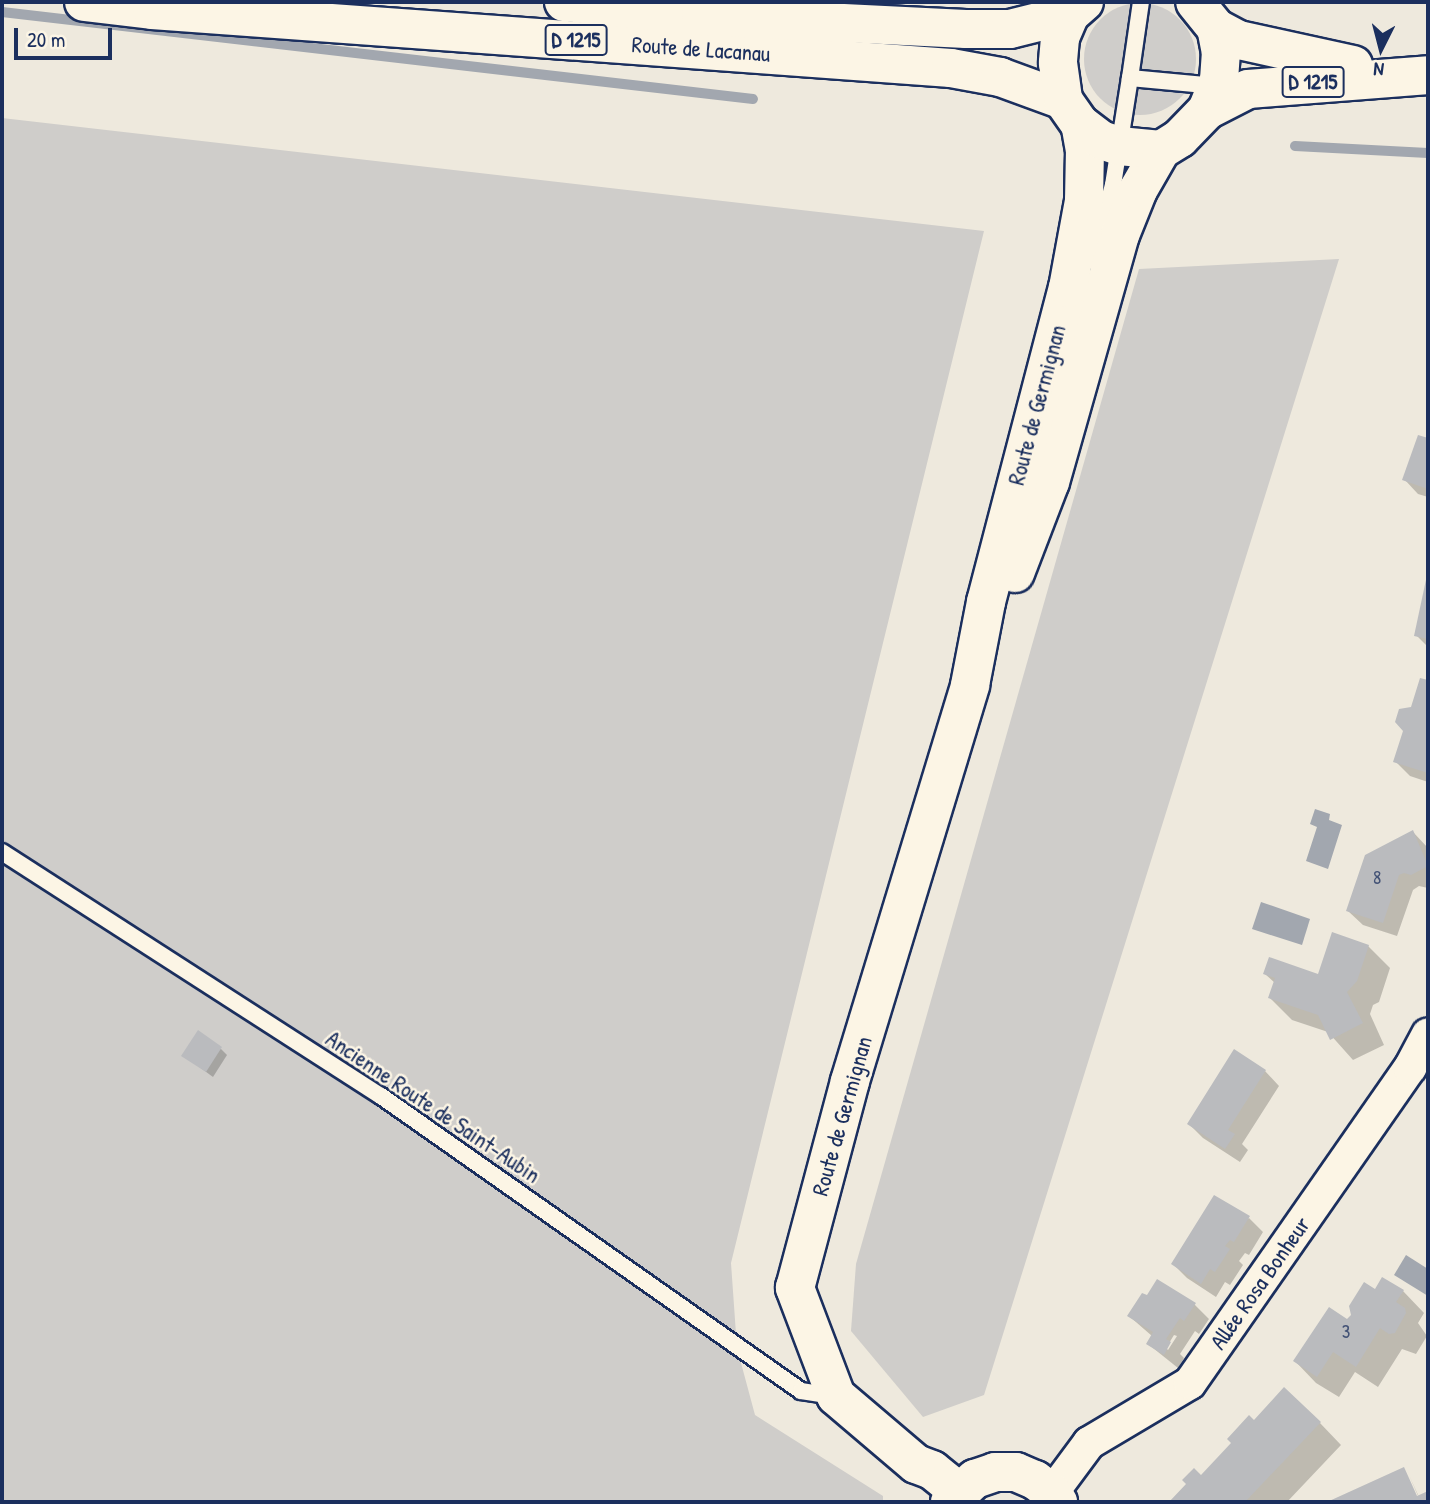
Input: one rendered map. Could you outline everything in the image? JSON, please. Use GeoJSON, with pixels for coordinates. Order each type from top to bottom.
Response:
{"type":"FeatureCollection","features":[{"type":"Feature","properties":{"kind":"main road","name":"Route de Lacanau"},"geometry":{"type":"LineString","coordinates":[[84,2],[166,11],[951,68],[1000,77],[1072,112],[1101,140],[1119,146]]}},
{"type":"Feature","properties":{"kind":"main road","name":"Route de Lacanau"},"geometry":{"type":"LineString","coordinates":[[564,2],[701,16],[966,29],[1010,29],[1077,8]]}},
{"type":"Feature","properties":{"kind":"main road","name":"Route de Germignan"},"geometry":{"type":"LineString","coordinates":[[970,685],[986,602],[1078,240],[1086,177],[1058,63],[1060,38],[1077,8]]}},
{"type":"Feature","properties":{"kind":"main road","name":"D 1215"},"geometry":{"type":"LineString","coordinates":[[1205,15],[1239,40],[1316,59],[1426,75]]}},
{"type":"Feature","properties":{"kind":"main road"},"geometry":{"type":"LineString","coordinates":[[1119,146],[1161,150],[1180,138],[1224,95],[1221,53],[1205,15]]}},
{"type":"Feature","properties":{"kind":"main road","name":"D 1215"},"geometry":{"type":"LineString","coordinates":[[1224,95],[1426,75]]}},
{"type":"Feature","properties":{"kind":"main road","name":"Route de Germignan"},"geometry":{"type":"LineString","coordinates":[[954,1497],[932,1470],[916,1464],[836,1396],[795,1288],[854,1068],[970,685],[1051,482],[1120,235],[1138,190],[1161,150]]}},
{"type":"Feature","properties":{"kind":"main road"},"geometry":{"type":"LineString","coordinates":[[954,1497],[975,1479],[995,1472],[1016,1472],[1035,1480],[1055,1497]]}},
{"type":"Feature","properties":{"kind":"street","name":"Allée Rosa Bonheur"},"geometry":{"type":"LineString","coordinates":[[1055,1497],[1089,1443],[1190,1383],[1410,1069],[1428,1034]]}},
{"type":"Feature","properties":{"kind":"lane"},"geometry":{"type":"LineString","coordinates":[[1089,277],[1114,185],[1141,2]]}},
{"type":"Feature","properties":{"kind":"lane"},"geometry":{"type":"LineString","coordinates":[[1130,78],[1224,95]]}},
{"type":"Feature","properties":{"kind":"lane"},"geometry":{"type":"LineString","coordinates":[[999,614],[1078,316]]}},
{"type":"Feature","properties":{"kind":"lane","name":"Ancienne Route de Saint-Aubin"},"geometry":{"type":"LineString","coordinates":[[2,852],[381,1096],[801,1391],[836,1396]]}},
{"type":"Feature","properties":{"kind":"shaded area"},"geometry":{"type":"Polygon","coordinates":[[[1140,3],[1162,7],[1180,19],[1192,37],[1196,59],[1192,81],[1180,99],[1162,111],[1140,115],[1118,111],[1100,99],[1088,81],[1084,59],[1088,37],[1100,19],[1118,7],[1140,3]]]}},
{"type":"Feature","properties":{"kind":"shaded area"},"geometry":{"type":"Polygon","coordinates":[[[2,118],[984,231],[731,1263],[737,1348],[755,1415],[883,1496],[883,1502],[2,1502],[2,118]]]}},
{"type":"Feature","properties":{"kind":"shaded area"},"geometry":{"type":"Polygon","coordinates":[[[1339,259],[984,1395],[923,1417],[851,1331],[856,1264],[1139,269],[1339,259]]]}},
{"type":"Feature","properties":{"kind":"shaded area"},"geometry":{"type":"Polygon","coordinates":[[[1315,809],[1330,814],[1329,820],[1342,825],[1328,869],[1306,861],[1317,827],[1310,824],[1315,809]]]}},
{"type":"Feature","properties":{"kind":"shaded area"},"geometry":{"type":"Polygon","coordinates":[[[1261,902],[1310,919],[1302,945],[1252,929],[1261,902]]]}},
{"type":"Feature","properties":{"kind":"shaded area"},"geometry":{"type":"Polygon","coordinates":[[[1406,1255],[1428,1269],[1428,1296],[1394,1275],[1406,1255]]]}},
{"type":"Feature","properties":{"kind":"building"},"geometry":{"type":"Polygon","coordinates":[[[1418,435],[1428,438],[1428,489],[1402,480],[1418,435]]]}},
{"type":"Feature","properties":{"kind":"building"},"geometry":{"type":"Polygon","coordinates":[[[1428,575],[1428,639],[1414,636],[1428,575]]]}},
{"type":"Feature","properties":{"kind":"building"},"geometry":{"type":"Polygon","coordinates":[[[1420,678],[1428,680],[1428,773],[1393,762],[1403,731],[1395,722],[1399,709],[1411,707],[1420,678]]]}},
{"type":"Feature","properties":{"kind":"building"},"geometry":{"type":"Polygon","coordinates":[[[1413,830],[1428,866],[1411,875],[1399,875],[1383,923],[1346,911],[1365,855],[1413,830]]]}},
{"type":"Feature","properties":{"kind":"building"},"geometry":{"type":"Polygon","coordinates":[[[1332,932],[1369,945],[1357,981],[1347,992],[1363,1023],[1330,1040],[1318,1015],[1268,998],[1275,978],[1263,974],[1269,957],[1318,974],[1332,932]]]}},
{"type":"Feature","properties":{"kind":"building"},"geometry":{"type":"Polygon","coordinates":[[[198,1030],[222,1047],[206,1072],[181,1056],[198,1030]]]}},
{"type":"Feature","properties":{"kind":"building"},"geometry":{"type":"Polygon","coordinates":[[[1234,1049],[1266,1070],[1228,1130],[1235,1134],[1225,1149],[1187,1124],[1234,1049]]]}},
{"type":"Feature","properties":{"kind":"building"},"geometry":{"type":"Polygon","coordinates":[[[1214,1195],[1250,1216],[1234,1242],[1230,1240],[1225,1246],[1230,1249],[1215,1272],[1210,1269],[1201,1284],[1171,1264],[1214,1195]]]}},
{"type":"Feature","properties":{"kind":"building"},"geometry":{"type":"Polygon","coordinates":[[[1382,1277],[1404,1290],[1396,1302],[1405,1308],[1406,1313],[1395,1333],[1389,1334],[1380,1328],[1356,1367],[1333,1352],[1317,1377],[1293,1361],[1329,1307],[1347,1319],[1351,1315],[1349,1306],[1364,1282],[1375,1289],[1382,1277]]]}},
{"type":"Feature","properties":{"kind":"building"},"geometry":{"type":"Polygon","coordinates":[[[1157,1279],[1196,1303],[1184,1321],[1180,1318],[1166,1339],[1171,1342],[1164,1355],[1146,1344],[1153,1332],[1127,1316],[1142,1293],[1147,1295],[1157,1279]]]}},
{"type":"Feature","properties":{"kind":"building"},"geometry":{"type":"Polygon","coordinates":[[[1284,1387],[1321,1422],[1245,1502],[1169,1502],[1186,1484],[1182,1480],[1194,1468],[1201,1475],[1231,1443],[1227,1439],[1249,1415],[1254,1420],[1284,1387]]]}},
{"type":"Feature","properties":{"kind":"building"},"geometry":{"type":"Polygon","coordinates":[[[1404,1467],[1417,1496],[1428,1491],[1428,1502],[1327,1502],[1404,1467]]]}},
{"type":"Feature","properties":{"kind":"waterway"},"geometry":{"type":"LineString","coordinates":[[2,12],[753,99]]}},
{"type":"Feature","properties":{"kind":"waterway"},"geometry":{"type":"LineString","coordinates":[[1295,146],[1428,153]]}}]}
